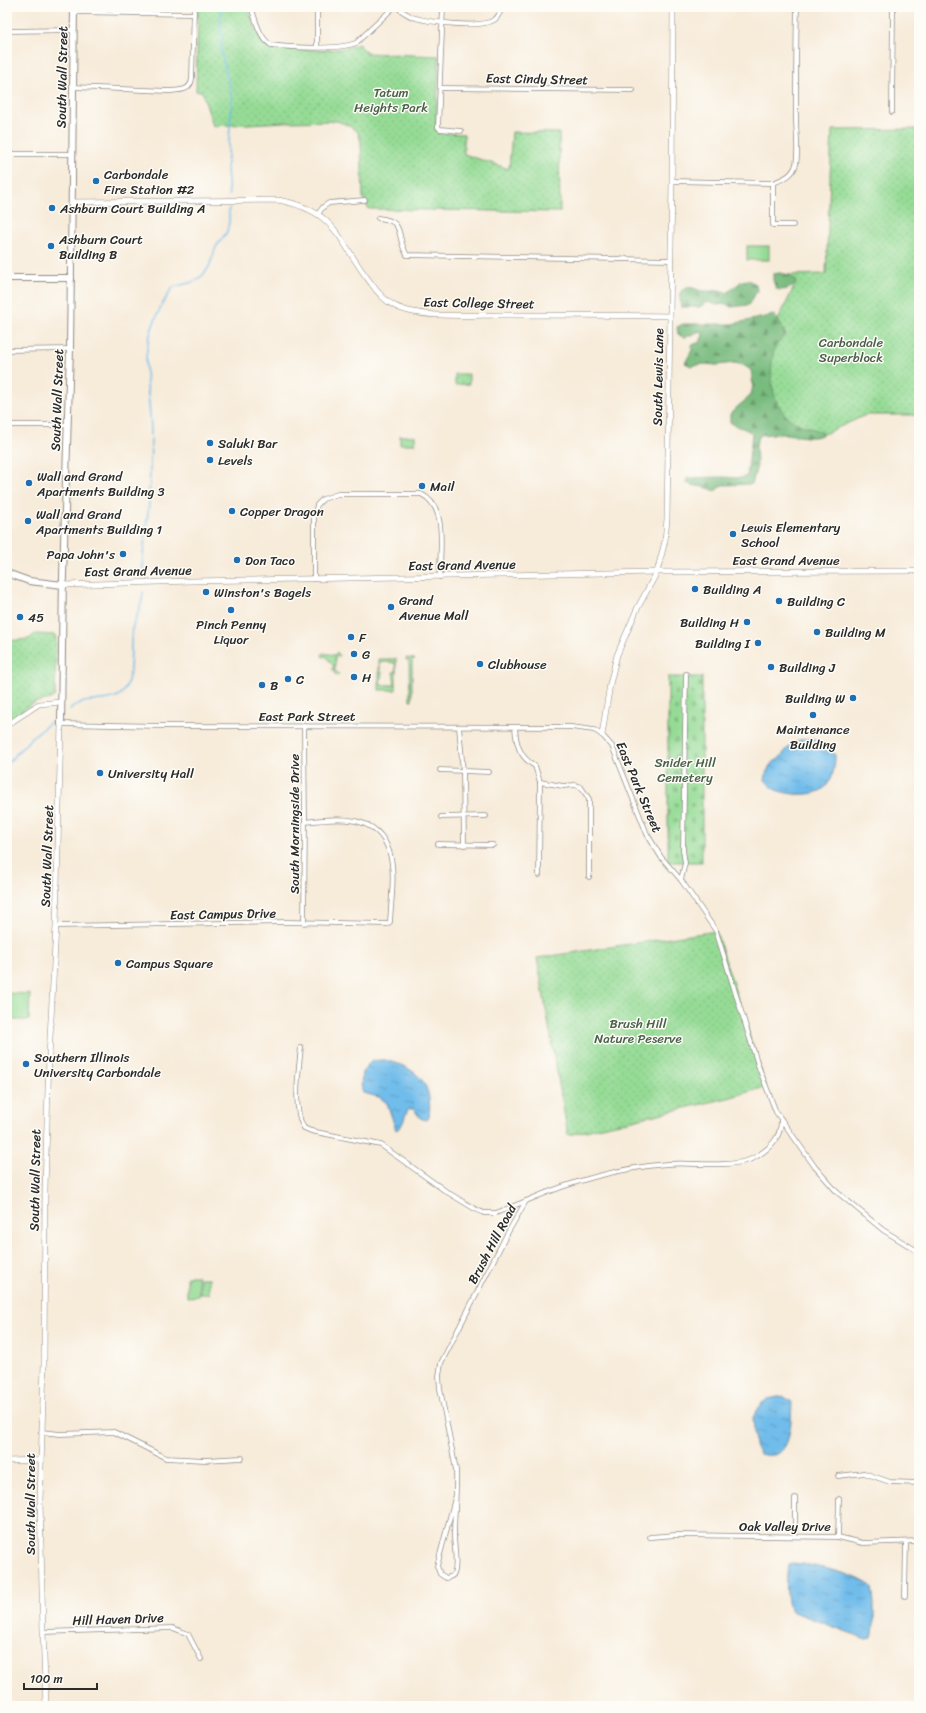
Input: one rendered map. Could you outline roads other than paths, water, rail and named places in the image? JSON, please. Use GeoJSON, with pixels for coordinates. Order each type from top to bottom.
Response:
{"type":"FeatureCollection","features":[{"type":"Feature","properties":{"kind":"main road","name":"South Wall Street"},"geometry":{"type":"LineString","coordinates":[[61,724],[62,585],[70,349],[74,10]]}},
{"type":"Feature","properties":{"kind":"main road"},"geometry":{"type":"LineString","coordinates":[[7,278],[71,278]]}},
{"type":"Feature","properties":{"kind":"main road","name":"East Grand Avenue"},"geometry":{"type":"LineString","coordinates":[[7,573],[29,581],[62,585]]}},
{"type":"Feature","properties":{"kind":"street"},"geometry":{"type":"LineString","coordinates":[[73,87],[168,91],[188,88],[192,79],[194,7]]}},
{"type":"Feature","properties":{"kind":"street"},"geometry":{"type":"LineString","coordinates":[[251,7],[259,30],[271,46],[317,47],[349,46],[356,43],[395,7],[412,16],[442,23],[489,22],[498,16],[503,7]]}},
{"type":"Feature","properties":{"kind":"street"},"geometry":{"type":"LineString","coordinates":[[317,7],[317,47]]}},
{"type":"Feature","properties":{"kind":"street"},"geometry":{"type":"LineString","coordinates":[[443,7],[438,127],[440,129],[461,131]]}},
{"type":"Feature","properties":{"kind":"street","name":"South Lewis Lane"},"geometry":{"type":"LineString","coordinates":[[602,735],[610,684],[617,655],[637,609],[657,572],[665,541],[667,519],[671,260],[673,7]]}},
{"type":"Feature","properties":{"kind":"street"},"geometry":{"type":"LineString","coordinates":[[672,181],[773,183],[787,178],[796,164],[797,7]]}},
{"type":"Feature","properties":{"kind":"street"},"geometry":{"type":"LineString","coordinates":[[892,112],[893,7]]}},
{"type":"Feature","properties":{"kind":"street"},"geometry":{"type":"LineString","coordinates":[[74,10],[194,14]]}},
{"type":"Feature","properties":{"kind":"street"},"geometry":{"type":"LineString","coordinates":[[7,31],[74,30]]}},
{"type":"Feature","properties":{"kind":"street","name":"East Cindy Street"},"geometry":{"type":"LineString","coordinates":[[440,88],[633,90]]}},
{"type":"Feature","properties":{"kind":"street"},"geometry":{"type":"LineString","coordinates":[[7,154],[72,154]]}},
{"type":"Feature","properties":{"kind":"street"},"geometry":{"type":"LineString","coordinates":[[773,183],[773,225],[793,225]]}},
{"type":"Feature","properties":{"kind":"street","name":"East College Street"},"geometry":{"type":"LineString","coordinates":[[72,202],[278,200],[296,203],[318,214],[336,229],[363,273],[378,293],[394,306],[412,312],[452,315],[670,316]]}},
{"type":"Feature","properties":{"kind":"street"},"geometry":{"type":"LineString","coordinates":[[318,214],[323,206],[328,203],[365,200]]}},
{"type":"Feature","properties":{"kind":"street"},"geometry":{"type":"LineString","coordinates":[[378,218],[390,219],[397,225],[402,248],[407,255],[671,260]]}},
{"type":"Feature","properties":{"kind":"street"},"geometry":{"type":"LineString","coordinates":[[7,350],[70,349]]}},
{"type":"Feature","properties":{"kind":"street"},"geometry":{"type":"LineString","coordinates":[[7,425],[67,425]]}},
{"type":"Feature","properties":{"kind":"street"},"geometry":{"type":"LineString","coordinates":[[314,579],[313,535],[315,509],[323,499],[338,494],[421,494],[427,496],[432,501],[439,515],[440,577]]}},
{"type":"Feature","properties":{"kind":"street","name":"East Grand Avenue"},"geometry":{"type":"LineString","coordinates":[[62,585],[195,580],[440,577],[657,572],[919,571]]}},
{"type":"Feature","properties":{"kind":"street"},"geometry":{"type":"LineString","coordinates":[[681,880],[685,863],[683,850],[686,674]]}},
{"type":"Feature","properties":{"kind":"street"},"geometry":{"type":"LineString","coordinates":[[7,725],[40,704],[61,702]]}},
{"type":"Feature","properties":{"kind":"street","name":"East Park Street"},"geometry":{"type":"LineString","coordinates":[[61,724],[515,727],[583,728],[594,730],[602,735],[616,753],[647,834],[661,857],[681,880],[716,931],[760,1068],[776,1112],[816,1168],[837,1192],[883,1230],[919,1252]]}},
{"type":"Feature","properties":{"kind":"street","name":"South Wall Street"},"geometry":{"type":"LineString","coordinates":[[46,1706],[42,1632],[40,1460],[44,1364],[45,1188],[49,1056],[56,926],[61,724]]}},
{"type":"Feature","properties":{"kind":"street","name":"South Morningside Drive"},"geometry":{"type":"LineString","coordinates":[[304,726],[304,923]]}},
{"type":"Feature","properties":{"kind":"street"},"geometry":{"type":"LineString","coordinates":[[459,727],[463,771],[464,845]]}},
{"type":"Feature","properties":{"kind":"street"},"geometry":{"type":"LineString","coordinates":[[515,727],[516,742],[520,751],[526,761],[535,766],[540,782],[539,875]]}},
{"type":"Feature","properties":{"kind":"street"},"geometry":{"type":"LineString","coordinates":[[440,770],[488,772]]}},
{"type":"Feature","properties":{"kind":"street"},"geometry":{"type":"LineString","coordinates":[[540,782],[563,786],[575,785],[581,787],[590,799],[590,878]]}},
{"type":"Feature","properties":{"kind":"street"},"geometry":{"type":"LineString","coordinates":[[441,817],[486,816]]}},
{"type":"Feature","properties":{"kind":"street","name":"East Campus Drive"},"geometry":{"type":"LineString","coordinates":[[56,926],[304,923],[387,924],[390,922],[390,852],[382,838],[368,826],[353,820],[329,819],[305,822]]}},
{"type":"Feature","properties":{"kind":"street"},"geometry":{"type":"LineString","coordinates":[[438,844],[493,845]]}},
{"type":"Feature","properties":{"kind":"street"},"geometry":{"type":"LineString","coordinates":[[301,1048],[298,1114],[304,1128],[312,1131],[381,1145],[447,1192],[484,1213],[496,1213],[526,1201]]}},
{"type":"Feature","properties":{"kind":"street","name":"Brush Hill Road"},"geometry":{"type":"LineString","coordinates":[[455,1498],[437,1566],[440,1574],[446,1578],[451,1577],[454,1574],[455,1568],[456,1470],[440,1389],[439,1376],[441,1363],[507,1234],[526,1201],[567,1185],[628,1169],[669,1164],[730,1163],[749,1160],[761,1153],[778,1136],[781,1119]]}},
{"type":"Feature","properties":{"kind":"street"},"geometry":{"type":"LineString","coordinates":[[41,1432],[60,1434],[114,1432],[166,1458],[205,1460],[242,1458]]}},
{"type":"Feature","properties":{"kind":"street"},"geometry":{"type":"LineString","coordinates":[[7,1461],[40,1460]]}},
{"type":"Feature","properties":{"kind":"street"},"geometry":{"type":"LineString","coordinates":[[838,1476],[860,1473],[869,1474],[890,1482],[919,1482]]}},
{"type":"Feature","properties":{"kind":"street"},"geometry":{"type":"LineString","coordinates":[[795,1498],[795,1536]]}},
{"type":"Feature","properties":{"kind":"street"},"geometry":{"type":"LineString","coordinates":[[838,1537],[839,1499]]}},
{"type":"Feature","properties":{"kind":"street","name":"Oak Valley Drive"},"geometry":{"type":"LineString","coordinates":[[650,1537],[795,1536],[838,1537],[863,1543],[919,1542]]}},
{"type":"Feature","properties":{"kind":"street"},"geometry":{"type":"LineString","coordinates":[[905,1596],[906,1542]]}},
{"type":"Feature","properties":{"kind":"street","name":"Hill Haven Drive"},"geometry":{"type":"LineString","coordinates":[[42,1632],[173,1628],[188,1634],[201,1659]]}},
{"type":"Feature","properties":{"kind":"water"},"geometry":{"type":"Polygon","coordinates":[[[810,738],[825,744],[835,755],[834,769],[829,782],[818,792],[806,794],[785,793],[774,789],[765,780],[767,771],[772,763],[780,758],[792,744],[800,740],[810,738]]]}},
{"type":"Feature","properties":{"kind":"water"},"geometry":{"type":"Polygon","coordinates":[[[386,1060],[407,1068],[421,1079],[426,1086],[428,1095],[430,1106],[429,1118],[426,1120],[420,1118],[414,1109],[409,1109],[401,1126],[396,1130],[387,1103],[379,1097],[363,1093],[361,1084],[362,1075],[366,1067],[373,1061],[386,1060]]]}},
{"type":"Feature","properties":{"kind":"water"},"geometry":{"type":"Polygon","coordinates":[[[783,1396],[792,1402],[789,1437],[783,1449],[779,1453],[774,1455],[760,1454],[755,1446],[753,1417],[762,1403],[768,1399],[783,1396]]]}},
{"type":"Feature","properties":{"kind":"water"},"geometry":{"type":"Polygon","coordinates":[[[791,1563],[810,1565],[844,1573],[864,1581],[871,1586],[874,1612],[874,1628],[872,1638],[866,1639],[791,1611],[786,1586],[787,1572],[791,1563]]]}},
{"type":"Feature","properties":{"kind":"waterway"},"geometry":{"type":"LineString","coordinates":[[222,7],[220,17],[222,40],[221,50],[232,98],[227,168],[229,195]]}},
{"type":"Feature","properties":{"kind":"waterway"},"geometry":{"type":"LineString","coordinates":[[151,436],[146,359],[152,326],[161,306],[173,287],[193,282],[202,276],[209,267],[216,247],[227,232],[229,208]]}},
{"type":"Feature","properties":{"kind":"waterway"},"geometry":{"type":"LineString","coordinates":[[143,571],[143,555],[149,504],[151,439]]}},
{"type":"Feature","properties":{"kind":"waterway"},"geometry":{"type":"LineString","coordinates":[[70,710],[80,703],[106,700],[118,696],[123,692],[127,685],[129,676],[132,630],[142,602],[143,592]]}},
{"type":"Feature","properties":{"kind":"waterway"},"geometry":{"type":"LineString","coordinates":[[7,764],[33,736],[54,720]]}},
{"type":"Feature","properties":{"kind":"place","name":"Carbondale Fire Station #2"},"geometry":{"type":"Point","coordinates":[96,181]}},
{"type":"Feature","properties":{"kind":"place","name":"Ashburn Court Building A"},"geometry":{"type":"Point","coordinates":[52,208]}},
{"type":"Feature","properties":{"kind":"place","name":"Ashburn Court Building B"},"geometry":{"type":"Point","coordinates":[51,246]}},
{"type":"Feature","properties":{"kind":"place","name":"Saluki Bar"},"geometry":{"type":"Point","coordinates":[210,443]}},
{"type":"Feature","properties":{"kind":"place","name":"Levels"},"geometry":{"type":"Point","coordinates":[210,460]}},
{"type":"Feature","properties":{"kind":"place","name":"Wall and Grand Apartments Building 3"},"geometry":{"type":"Point","coordinates":[29,483]}},
{"type":"Feature","properties":{"kind":"place","name":"Mail"},"geometry":{"type":"Point","coordinates":[422,486]}},
{"type":"Feature","properties":{"kind":"place","name":"Copper Dragon"},"geometry":{"type":"Point","coordinates":[232,511]}},
{"type":"Feature","properties":{"kind":"place","name":"Wall and Grand Apartments Building 1"},"geometry":{"type":"Point","coordinates":[28,521]}},
{"type":"Feature","properties":{"kind":"place","name":"Lewis Elementary School"},"geometry":{"type":"Point","coordinates":[733,534]}},
{"type":"Feature","properties":{"kind":"place","name":"Papa John's"},"geometry":{"type":"Point","coordinates":[123,554]}},
{"type":"Feature","properties":{"kind":"place","name":"Don Taco"},"geometry":{"type":"Point","coordinates":[237,560]}},
{"type":"Feature","properties":{"kind":"place","name":"Building A"},"geometry":{"type":"Point","coordinates":[695,589]}},
{"type":"Feature","properties":{"kind":"place","name":"Winston's Bagels"},"geometry":{"type":"Point","coordinates":[206,592]}},
{"type":"Feature","properties":{"kind":"place","name":"Building C"},"geometry":{"type":"Point","coordinates":[779,601]}},
{"type":"Feature","properties":{"kind":"place","name":"Grand Avenue Mall"},"geometry":{"type":"Point","coordinates":[391,607]}},
{"type":"Feature","properties":{"kind":"place","name":"Pinch Penny Liquor"},"geometry":{"type":"Point","coordinates":[231,610]}},
{"type":"Feature","properties":{"kind":"place","name":"45"},"geometry":{"type":"Point","coordinates":[20,617]}},
{"type":"Feature","properties":{"kind":"place","name":"Building H"},"geometry":{"type":"Point","coordinates":[747,622]}},
{"type":"Feature","properties":{"kind":"place","name":"Building M"},"geometry":{"type":"Point","coordinates":[817,632]}},
{"type":"Feature","properties":{"kind":"place","name":"F"},"geometry":{"type":"Point","coordinates":[351,637]}},
{"type":"Feature","properties":{"kind":"place","name":"Building I"},"geometry":{"type":"Point","coordinates":[758,643]}},
{"type":"Feature","properties":{"kind":"place","name":"G"},"geometry":{"type":"Point","coordinates":[354,654]}},
{"type":"Feature","properties":{"kind":"place","name":"Clubhouse"},"geometry":{"type":"Point","coordinates":[480,664]}},
{"type":"Feature","properties":{"kind":"place","name":"Building J"},"geometry":{"type":"Point","coordinates":[771,667]}},
{"type":"Feature","properties":{"kind":"place","name":"H"},"geometry":{"type":"Point","coordinates":[354,677]}},
{"type":"Feature","properties":{"kind":"place","name":"C"},"geometry":{"type":"Point","coordinates":[288,679]}},
{"type":"Feature","properties":{"kind":"place","name":"B"},"geometry":{"type":"Point","coordinates":[262,685]}},
{"type":"Feature","properties":{"kind":"place","name":"Building W"},"geometry":{"type":"Point","coordinates":[853,698]}},
{"type":"Feature","properties":{"kind":"place","name":"Maintenance Building"},"geometry":{"type":"Point","coordinates":[813,715]}},
{"type":"Feature","properties":{"kind":"place","name":"University Hall"},"geometry":{"type":"Point","coordinates":[100,773]}},
{"type":"Feature","properties":{"kind":"place","name":"Campus Square"},"geometry":{"type":"Point","coordinates":[118,963]}},
{"type":"Feature","properties":{"kind":"place","name":"Southern Illinois University Carbondale"},"geometry":{"type":"Point","coordinates":[26,1064]}},
{"type":"Feature","properties":{"kind":"park label","name":"Tatum Heights Park"},"geometry":{"type":"Point","coordinates":[391,100]}},
{"type":"Feature","properties":{"kind":"park label","name":"Carbondale Superblock"},"geometry":{"type":"Point","coordinates":[851,350]}},
{"type":"Feature","properties":{"kind":"park label","name":"Snider Hill Cemetery"},"geometry":{"type":"Point","coordinates":[685,770]}},
{"type":"Feature","properties":{"kind":"park label","name":"Brush Hill Nature Peserve"},"geometry":{"type":"Point","coordinates":[638,1030]}}]}
